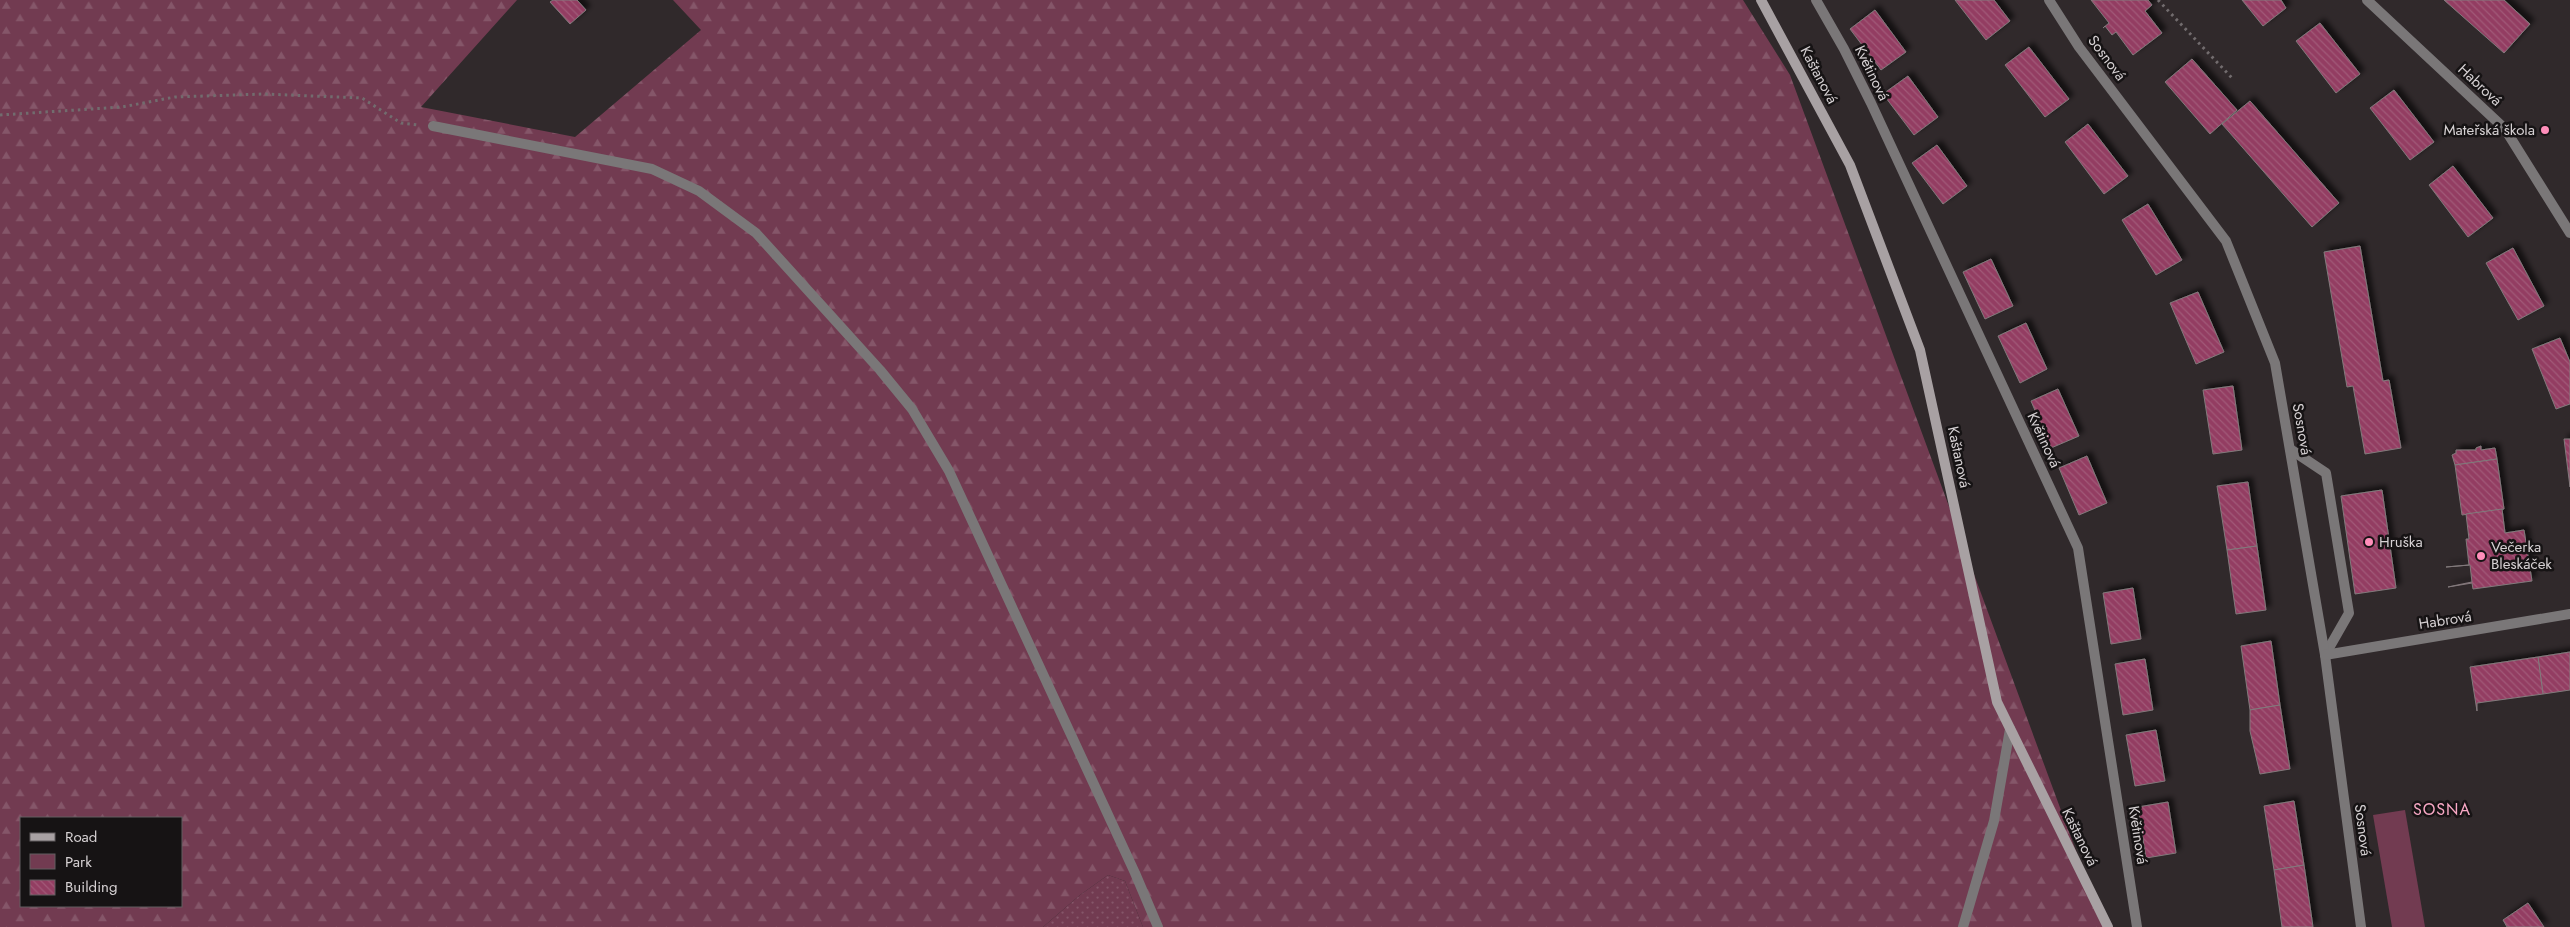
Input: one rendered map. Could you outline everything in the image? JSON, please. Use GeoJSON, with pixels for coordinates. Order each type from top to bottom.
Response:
{"type":"FeatureCollection","features":[{"type":"Feature","properties":{"kind":"street","name":"Kaštanová"},"geometry":{"type":"LineString","coordinates":[[1761,0],[1850,165],[1920,350],[1997,702],[2108,927]]}},
{"type":"Feature","properties":{"kind":"street","name":"Květinová"},"geometry":{"type":"LineString","coordinates":[[1816,0],[1844,49],[1870,103],[2078,548],[2137,927]]}},
{"type":"Feature","properties":{"kind":"street","name":"Sosnová"},"geometry":{"type":"LineString","coordinates":[[2050,0],[2079,47],[2226,241],[2275,363],[2325,655],[2361,927]]}},
{"type":"Feature","properties":{"kind":"street","name":"Habrová"},"geometry":{"type":"LineString","coordinates":[[2367,0],[2505,129],[2570,233]]}},
{"type":"Feature","properties":{"kind":"street"},"geometry":{"type":"LineString","coordinates":[[433,126],[652,169],[699,191],[756,233],[855,342],[912,410],[949,471],[1135,873],[1158,927]]}},
{"type":"Feature","properties":{"kind":"street"},"geometry":{"type":"LineString","coordinates":[[2290,448],[2326,473],[2348,603],[2349,612],[2325,655]]}},
{"type":"Feature","properties":{"kind":"street","name":"Habrová"},"geometry":{"type":"LineString","coordinates":[[2325,655],[2570,614]]}},
{"type":"Feature","properties":{"kind":"street"},"geometry":{"type":"LineString","coordinates":[[1963,927],[1994,821],[2010,729]]}},
{"type":"Feature","properties":{"kind":"path"},"geometry":{"type":"LineString","coordinates":[[2158,0],[2232,78]]}},
{"type":"Feature","properties":{"kind":"path"},"geometry":{"type":"LineString","coordinates":[[0,115],[122,107],[175,97],[264,94],[362,98],[401,123],[433,126]]}},
{"type":"Feature","properties":{"kind":"green space"},"geometry":{"type":"Polygon","coordinates":[[[0,0],[517,0],[421,107],[575,137],[701,30],[673,0],[1743,0],[1790,75],[2104,927],[1143,927],[1125,881],[1108,875],[1080,895],[1043,927],[0,927],[0,0]]]}},
{"type":"Feature","properties":{"kind":"green space"},"geometry":{"type":"Polygon","coordinates":[[[2405,810],[2425,927],[2392,927],[2373,815],[2405,810]]]}},
{"type":"Feature","properties":{"kind":"green space"},"geometry":{"type":"Polygon","coordinates":[[[1108,875],[1125,881],[1143,927],[1043,927],[1080,895],[1108,875]]]}},
{"type":"Feature","properties":{"kind":"building"},"geometry":{"type":"Polygon","coordinates":[[[553,0],[577,0],[586,10],[570,24],[550,2],[553,0]]]}},
{"type":"Feature","properties":{"kind":"building"},"geometry":{"type":"Polygon","coordinates":[[[1955,0],[1994,0],[2010,21],[1986,40],[1955,0]]]}},
{"type":"Feature","properties":{"kind":"building"},"geometry":{"type":"Polygon","coordinates":[[[2091,0],[2148,0],[2152,5],[2145,11],[2162,33],[2133,55],[2116,32],[2112,35],[2105,26],[2109,23],[2091,0]]]}},
{"type":"Feature","properties":{"kind":"building"},"geometry":{"type":"Polygon","coordinates":[[[2242,0],[2281,0],[2286,8],[2263,26],[2242,0]]]}},
{"type":"Feature","properties":{"kind":"building"},"geometry":{"type":"Polygon","coordinates":[[[2444,0],[2504,0],[2530,24],[2504,53],[2444,0]]]}},
{"type":"Feature","properties":{"kind":"building"},"geometry":{"type":"Polygon","coordinates":[[[1875,10],[1906,52],[1881,70],[1850,29],[1875,10]]]}},
{"type":"Feature","properties":{"kind":"building"},"geometry":{"type":"Polygon","coordinates":[[[2320,23],[2360,74],[2336,93],[2296,41],[2320,23]]]}},
{"type":"Feature","properties":{"kind":"building"},"geometry":{"type":"Polygon","coordinates":[[[2029,47],[2069,99],[2045,117],[2005,65],[2029,47]]]}},
{"type":"Feature","properties":{"kind":"building"},"geometry":{"type":"Polygon","coordinates":[[[2192,59],[2237,110],[2210,134],[2165,82],[2192,59]]]}},
{"type":"Feature","properties":{"kind":"building"},"geometry":{"type":"Polygon","coordinates":[[[1908,76],[1938,117],[1914,135],[1883,94],[1908,76]]]}},
{"type":"Feature","properties":{"kind":"building"},"geometry":{"type":"Polygon","coordinates":[[[2394,90],[2434,142],[2410,160],[2370,108],[2394,90]]]}},
{"type":"Feature","properties":{"kind":"building"},"geometry":{"type":"Polygon","coordinates":[[[2250,101],[2339,203],[2312,227],[2222,124],[2250,101]]]}},
{"type":"Feature","properties":{"kind":"building"},"geometry":{"type":"Polygon","coordinates":[[[2088,124],[2128,176],[2104,194],[2065,142],[2088,124]]]}},
{"type":"Feature","properties":{"kind":"building"},"geometry":{"type":"Polygon","coordinates":[[[1937,145],[1967,186],[1943,204],[1912,163],[1937,145]]]}},
{"type":"Feature","properties":{"kind":"building"},"geometry":{"type":"Polygon","coordinates":[[[2453,166],[2493,218],[2468,237],[2429,185],[2453,166]]]}},
{"type":"Feature","properties":{"kind":"building"},"geometry":{"type":"Polygon","coordinates":[[[2148,204],[2182,260],[2156,275],[2122,220],[2148,204]]]}},
{"type":"Feature","properties":{"kind":"building"},"geometry":{"type":"Polygon","coordinates":[[[2360,246],[2383,381],[2389,380],[2401,448],[2365,454],[2353,386],[2347,387],[2324,252],[2360,246]]]}},
{"type":"Feature","properties":{"kind":"building"},"geometry":{"type":"Polygon","coordinates":[[[2513,248],[2544,306],[2518,320],[2486,263],[2513,248]]]}},
{"type":"Feature","properties":{"kind":"building"},"geometry":{"type":"Polygon","coordinates":[[[1991,259],[2013,306],[1985,319],[1963,272],[1991,259]]]}},
{"type":"Feature","properties":{"kind":"building"},"geometry":{"type":"Polygon","coordinates":[[[2198,292],[2224,352],[2196,364],[2170,303],[2198,292]]]}},
{"type":"Feature","properties":{"kind":"building"},"geometry":{"type":"Polygon","coordinates":[[[2026,323],[2047,369],[2020,383],[1998,336],[2026,323]]]}},
{"type":"Feature","properties":{"kind":"building"},"geometry":{"type":"Polygon","coordinates":[[[2560,338],[2570,362],[2570,404],[2556,409],[2532,349],[2560,338]]]}},
{"type":"Feature","properties":{"kind":"building"},"geometry":{"type":"Polygon","coordinates":[[[2233,386],[2242,450],[2213,454],[2203,390],[2233,386]]]}},
{"type":"Feature","properties":{"kind":"building"},"geometry":{"type":"Polygon","coordinates":[[[2058,389],[2079,436],[2051,448],[2031,401],[2058,389]]]}},
{"type":"Feature","properties":{"kind":"building"},"geometry":{"type":"Polygon","coordinates":[[[2564,439],[2570,439],[2570,487],[2564,439]]]}},
{"type":"Feature","properties":{"kind":"building"},"geometry":{"type":"Polygon","coordinates":[[[2481,446],[2481,450],[2495,448],[2497,459],[2455,465],[2452,455],[2456,453],[2456,450],[2476,450],[2476,448],[2481,446]]]}},
{"type":"Feature","properties":{"kind":"building"},"geometry":{"type":"Polygon","coordinates":[[[2087,456],[2107,503],[2079,515],[2059,468],[2087,456]]]}},
{"type":"Feature","properties":{"kind":"building"},"geometry":{"type":"Polygon","coordinates":[[[2497,459],[2504,509],[2462,515],[2455,465],[2497,459]]]}},
{"type":"Feature","properties":{"kind":"building"},"geometry":{"type":"Polygon","coordinates":[[[2248,482],[2257,546],[2227,550],[2217,486],[2248,482]]]}},
{"type":"Feature","properties":{"kind":"building","name":"Hruška"},"geometry":{"type":"Polygon","coordinates":[[[2382,490],[2396,588],[2355,594],[2341,496],[2382,490]]]}},
{"type":"Feature","properties":{"kind":"building"},"geometry":{"type":"Polygon","coordinates":[[[2502,509],[2505,533],[2524,530],[2532,581],[2473,589],[2472,583],[2448,587],[2472,582],[2470,565],[2446,567],[2469,565],[2466,539],[2469,539],[2466,514],[2502,509]]]}},
{"type":"Feature","properties":{"kind":"building"},"geometry":{"type":"Polygon","coordinates":[[[2257,546],[2266,610],[2236,614],[2227,550],[2257,546]]]}},
{"type":"Feature","properties":{"kind":"building"},"geometry":{"type":"Polygon","coordinates":[[[2133,588],[2141,639],[2111,644],[2103,593],[2133,588]]]}},
{"type":"Feature","properties":{"kind":"building"},"geometry":{"type":"Polygon","coordinates":[[[2271,641],[2280,705],[2250,710],[2241,646],[2271,641]]]}},
{"type":"Feature","properties":{"kind":"building"},"geometry":{"type":"Polygon","coordinates":[[[2570,652],[2570,690],[2543,694],[2538,657],[2570,652]]]}},
{"type":"Feature","properties":{"kind":"building"},"geometry":{"type":"Polygon","coordinates":[[[2538,657],[2543,694],[2477,703],[2477,711],[2470,667],[2538,657]]]}},
{"type":"Feature","properties":{"kind":"building"},"geometry":{"type":"Polygon","coordinates":[[[2145,659],[2153,710],[2123,715],[2115,664],[2145,659]]]}},
{"type":"Feature","properties":{"kind":"building"},"geometry":{"type":"Polygon","coordinates":[[[2280,705],[2290,769],[2260,774],[2250,731],[2250,710],[2280,705]]]}},
{"type":"Feature","properties":{"kind":"building"},"geometry":{"type":"Polygon","coordinates":[[[2156,730],[2165,781],[2135,786],[2126,735],[2156,730]]]}},
{"type":"Feature","properties":{"kind":"building"},"geometry":{"type":"Polygon","coordinates":[[[2294,801],[2304,865],[2274,870],[2264,806],[2294,801]]]}},
{"type":"Feature","properties":{"kind":"building"},"geometry":{"type":"Polygon","coordinates":[[[2168,802],[2176,853],[2146,858],[2138,807],[2168,802]]]}},
{"type":"Feature","properties":{"kind":"building"},"geometry":{"type":"Polygon","coordinates":[[[2304,865],[2313,927],[2282,927],[2274,870],[2304,865]]]}},
{"type":"Feature","properties":{"kind":"building"},"geometry":{"type":"Polygon","coordinates":[[[2528,903],[2544,927],[2507,927],[2503,920],[2528,903]]]}},
{"type":"Feature","properties":{"kind":"place","name":"Mateřská škola"},"geometry":{"type":"Point","coordinates":[2545,130]}},
{"type":"Feature","properties":{"kind":"place","name":"Hruška"},"geometry":{"type":"Point","coordinates":[2369,542]}},
{"type":"Feature","properties":{"kind":"place","name":"Večerka Bleskáček"},"geometry":{"type":"Point","coordinates":[2481,556]}},
{"type":"Feature","properties":{"kind":"district","name":"SOSNA"},"geometry":{"type":"Point","coordinates":[2442,809]}}]}
